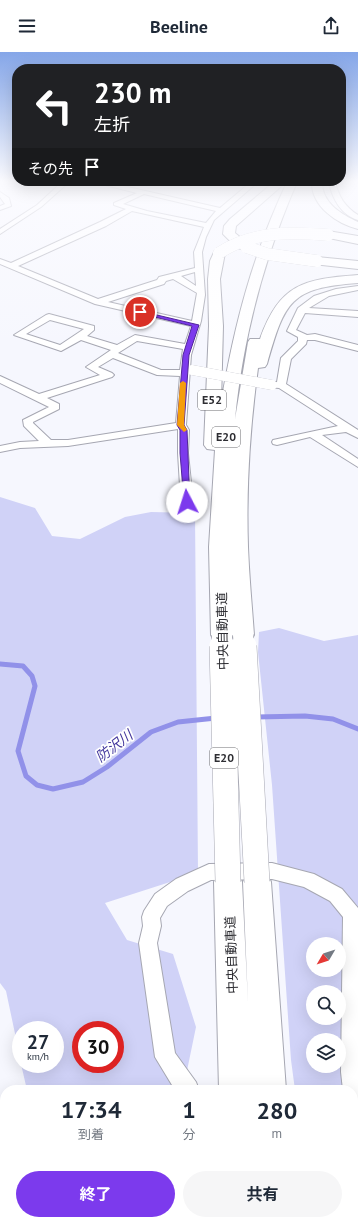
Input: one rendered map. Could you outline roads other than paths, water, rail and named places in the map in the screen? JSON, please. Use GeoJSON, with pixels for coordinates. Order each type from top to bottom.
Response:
{"type":"FeatureCollection","features":[{"type":"Feature","properties":{"kind":"highway"},"geometry":{"type":"LineString","coordinates":[[232,237],[246,247],[267,254],[317,262],[358,265]]}},
{"type":"Feature","properties":{"kind":"highway","name":"E52"},"geometry":{"type":"LineString","coordinates":[[219,548],[212,404],[216,326],[215,267],[219,253],[234,243],[256,237]]}},
{"type":"Feature","properties":{"kind":"highway","name":"中央自動車道"},"geometry":{"type":"LineString","coordinates":[[233,635],[219,548],[222,484],[231,384],[254,283],[269,237]]}},
{"type":"Feature","properties":{"kind":"highway"},"geometry":{"type":"LineString","coordinates":[[262,305],[266,283],[281,237]]}},
{"type":"Feature","properties":{"kind":"highway","name":"E52"},"geometry":{"type":"LineString","coordinates":[[338,237],[358,240]]}},
{"type":"Feature","properties":{"kind":"highway"},"geometry":{"type":"LineString","coordinates":[[242,430],[267,338],[280,306],[288,297],[300,289],[314,284],[358,279]]}},
{"type":"Feature","properties":{"kind":"highway","name":"中央自動車道"},"geometry":{"type":"LineString","coordinates":[[236,1085],[242,882],[233,635],[242,430],[247,385],[257,327]]}},
{"type":"Feature","properties":{"kind":"highway","name":"中央自動車道"},"geometry":{"type":"LineString","coordinates":[[242,882],[268,1085]]}},
{"type":"Feature","properties":{"kind":"street"},"geometry":{"type":"LineString","coordinates":[[10,266],[75,237]]}},
{"type":"Feature","properties":{"kind":"street"},"geometry":{"type":"LineString","coordinates":[[187,502],[183,453],[184,430],[181,425],[188,347],[196,325],[200,292],[198,252],[204,237]]}},
{"type":"Feature","properties":{"kind":"street"},"geometry":{"type":"LineString","coordinates":[[0,261],[98,302],[196,325]]}},
{"type":"Feature","properties":{"kind":"street"},"geometry":{"type":"LineString","coordinates":[[98,302],[161,282],[162,279],[199,269]]}},
{"type":"Feature","properties":{"kind":"street"},"geometry":{"type":"LineString","coordinates":[[174,276],[200,292]]}},
{"type":"Feature","properties":{"kind":"street"},"geometry":{"type":"LineString","coordinates":[[303,338],[302,335],[291,331],[301,310],[312,301],[322,296],[338,291],[358,288]]}},
{"type":"Feature","properties":{"kind":"street"},"geometry":{"type":"LineString","coordinates":[[301,310],[358,314]]}},
{"type":"Feature","properties":{"kind":"street"},"geometry":{"type":"LineString","coordinates":[[49,317],[91,328],[80,337],[61,348],[19,335],[49,317]]}},
{"type":"Feature","properties":{"kind":"street"},"geometry":{"type":"LineString","coordinates":[[80,337],[115,351],[160,373],[187,370],[277,385],[355,433]]}},
{"type":"Feature","properties":{"kind":"street"},"geometry":{"type":"LineString","coordinates":[[303,338],[315,337],[358,348]]}},
{"type":"Feature","properties":{"kind":"street"},"geometry":{"type":"LineString","coordinates":[[37,398],[109,375],[91,367],[135,338],[188,347]]}},
{"type":"Feature","properties":{"kind":"street"},"geometry":{"type":"LineString","coordinates":[[277,385],[286,358],[303,342],[303,338]]}},
{"type":"Feature","properties":{"kind":"street"},"geometry":{"type":"LineString","coordinates":[[0,379],[55,406],[54,410],[28,420],[28,424],[48,444]]}},
{"type":"Feature","properties":{"kind":"street"},"geometry":{"type":"LineString","coordinates":[[0,449],[20,445],[68,443],[181,425]]}},
{"type":"Feature","properties":{"kind":"street"},"geometry":{"type":"LineString","coordinates":[[277,442],[312,434],[355,433]]}},
{"type":"Feature","properties":{"kind":"street"},"geometry":{"type":"LineString","coordinates":[[312,434],[358,464]]}},
{"type":"Feature","properties":{"kind":"street"},"geometry":{"type":"LineString","coordinates":[[185,1085],[165,1057],[148,943],[152,926],[151,917],[161,900],[182,885],[209,872],[272,871],[308,880],[336,895],[352,915],[353,1085]]}},
{"type":"Feature","properties":{"kind":"waterway","name":"防沢川"},"geometry":{"type":"LineString","coordinates":[[0,664],[23,666],[32,676],[35,686],[18,751],[26,776],[37,785],[53,789],[83,782],[107,767],[151,732],[178,722],[216,718]]}},
{"type":"Feature","properties":{"kind":"waterway","name":"防沢川"},"geometry":{"type":"LineString","coordinates":[[256,717],[305,716],[333,719],[358,729]]}}]}
